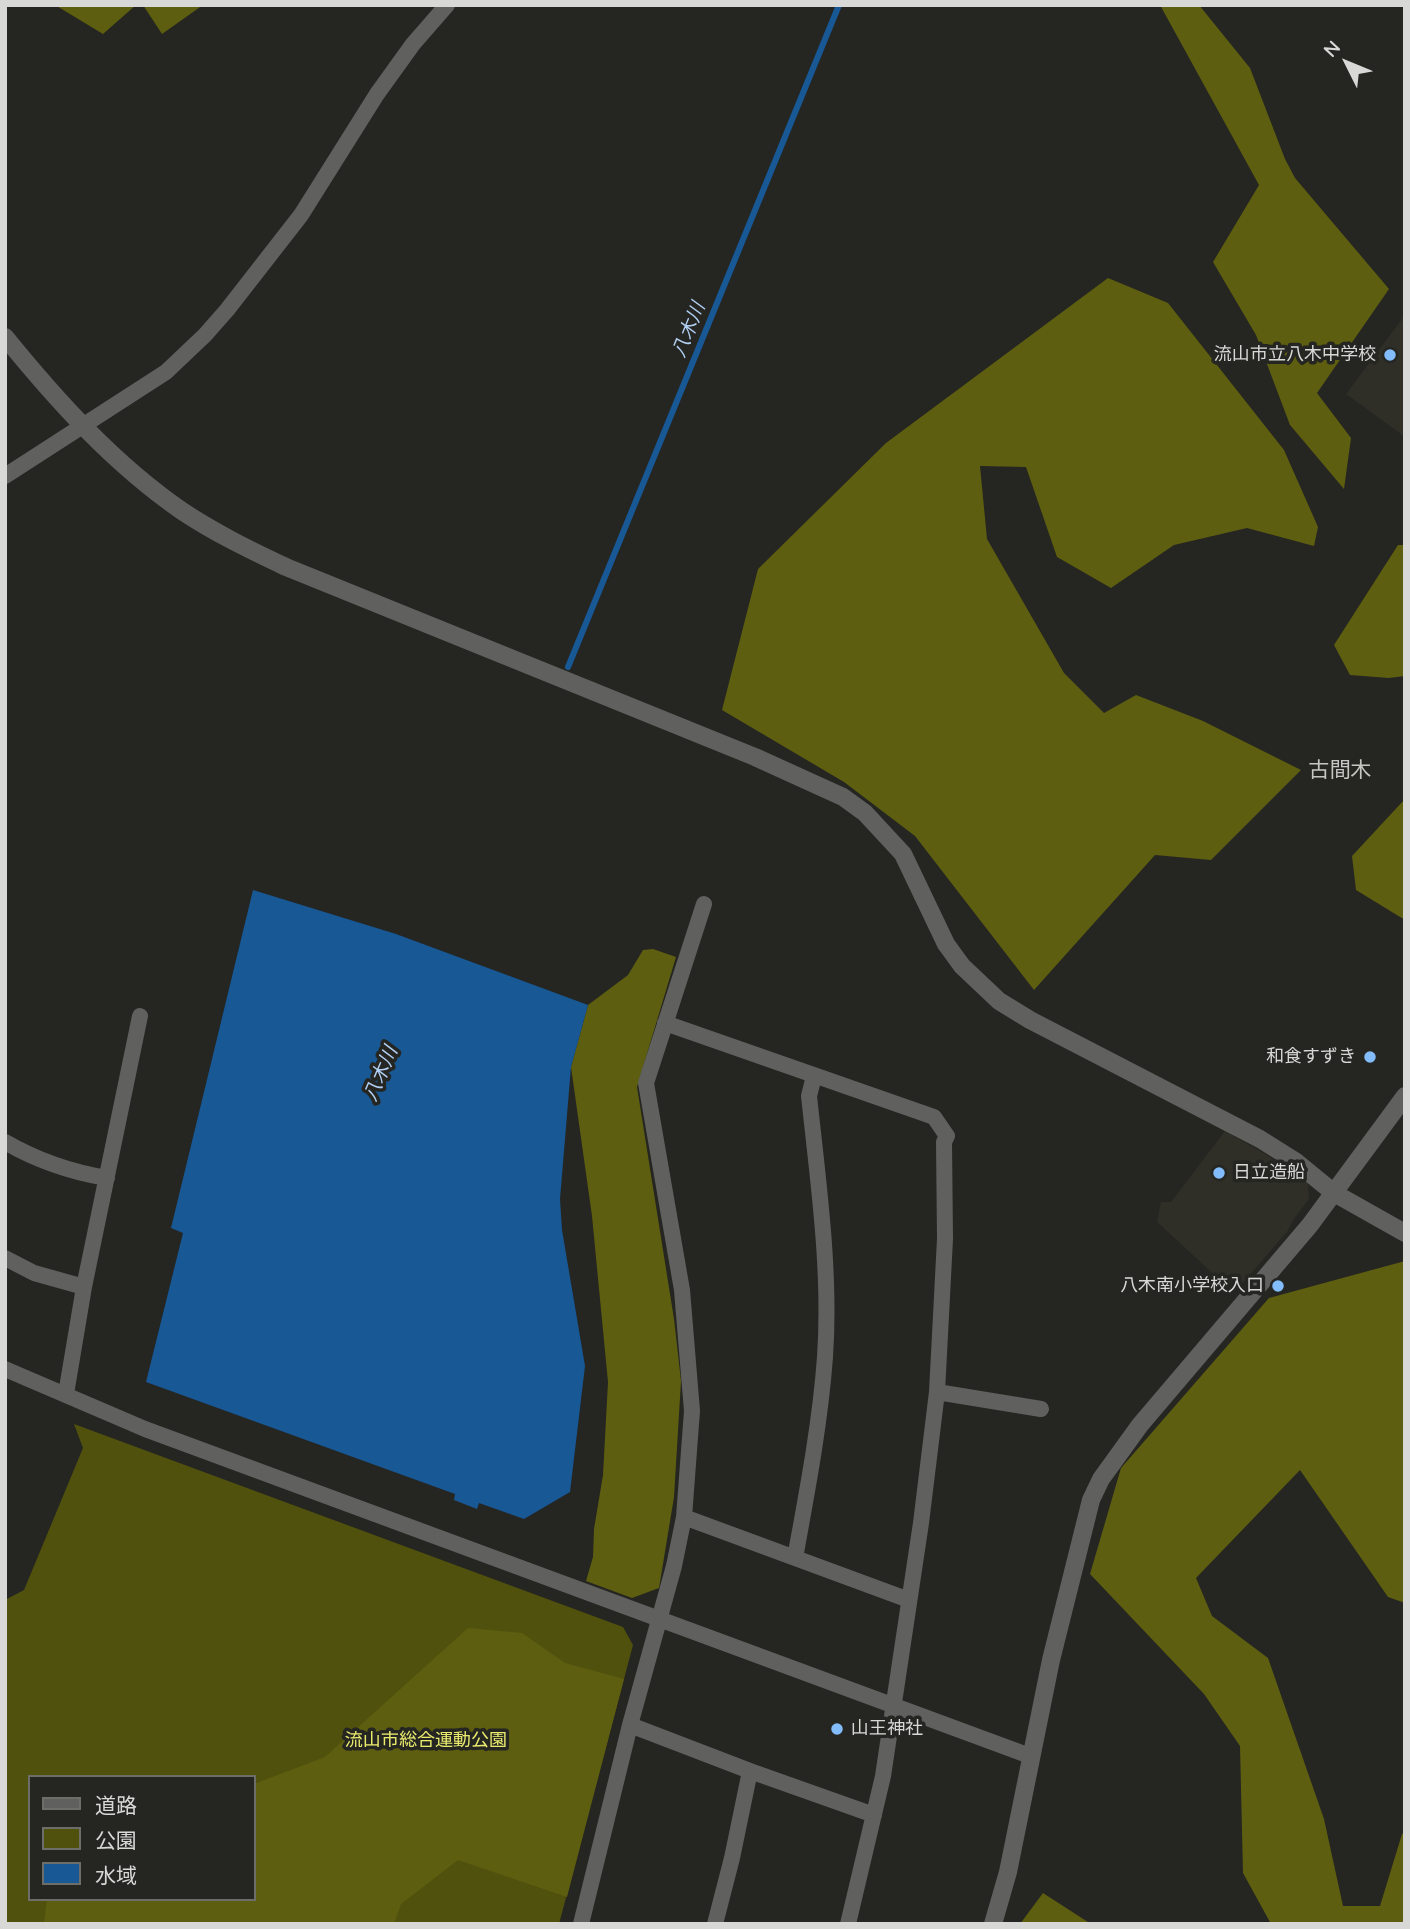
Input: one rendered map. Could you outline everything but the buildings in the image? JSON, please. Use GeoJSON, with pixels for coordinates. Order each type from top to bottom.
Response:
{"type":"FeatureCollection","features":[{"type":"Feature","properties":{"kind":"street"},"geometry":{"type":"LineString","coordinates":[[5,477],[166,372],[188,353],[227,310],[301,215],[377,94],[413,44],[447,5]]}},
{"type":"Feature","properties":{"kind":"street"},"geometry":{"type":"LineString","coordinates":[[5,338],[52,394],[132,472],[183,512],[234,543],[286,567],[744,753],[843,797],[865,813],[903,854],[946,944],[962,965],[999,1001],[1030,1020],[1260,1139],[1306,1168],[1334,1193],[1405,1233]]}},
{"type":"Feature","properties":{"kind":"street"},"geometry":{"type":"LineString","coordinates":[[581,1924],[630,1726],[674,1566],[684,1517],[692,1411],[682,1290],[646,1083],[704,904]]}},
{"type":"Feature","properties":{"kind":"street"},"geometry":{"type":"LineString","coordinates":[[66,1394],[83,1287],[140,1016]]}},
{"type":"Feature","properties":{"kind":"street"},"geometry":{"type":"LineString","coordinates":[[664,1023],[934,1117],[947,1136],[944,1142],[945,1239],[937,1392],[883,1776],[848,1924]]}},
{"type":"Feature","properties":{"kind":"street"},"geometry":{"type":"LineString","coordinates":[[795,1558],[812,1462],[825,1357],[826,1280],[809,1096],[814,1076]]}},
{"type":"Feature","properties":{"kind":"street"},"geometry":{"type":"LineString","coordinates":[[993,1924],[1008,1872],[1030,1756],[1075,1561],[1091,1500],[1101,1479],[1140,1425],[1264,1281],[1334,1193],[1405,1096]]}},
{"type":"Feature","properties":{"kind":"street"},"geometry":{"type":"LineString","coordinates":[[5,1143],[55,1167],[107,1178]]}},
{"type":"Feature","properties":{"kind":"street"},"geometry":{"type":"LineString","coordinates":[[5,1258],[34,1273],[83,1287]]}},
{"type":"Feature","properties":{"kind":"street"},"geometry":{"type":"LineString","coordinates":[[8,1376],[66,1394],[145,1429],[1030,1756]]}},
{"type":"Feature","properties":{"kind":"street"},"geometry":{"type":"LineString","coordinates":[[937,1392],[1041,1409]]}},
{"type":"Feature","properties":{"kind":"street"},"geometry":{"type":"LineString","coordinates":[[684,1517],[909,1600]]}},
{"type":"Feature","properties":{"kind":"street"},"geometry":{"type":"LineString","coordinates":[[630,1726],[874,1815]]}},
{"type":"Feature","properties":{"kind":"street"},"geometry":{"type":"LineString","coordinates":[[715,1924],[750,1770]]}},
{"type":"Feature","properties":{"kind":"shaded area","name":"流山市立八木中学校"},"geometry":{"type":"Polygon","coordinates":[[[1405,315],[1405,437],[1346,394],[1405,315]]]}},
{"type":"Feature","properties":{"kind":"shaded area"},"geometry":{"type":"Polygon","coordinates":[[[1225,1131],[1308,1183],[1309,1199],[1287,1232],[1234,1293],[1157,1222],[1161,1202],[1171,1202],[1225,1131]]]}},
{"type":"Feature","properties":{"kind":"green space"},"geometry":{"type":"Polygon","coordinates":[[[55,5],[136,5],[103,34],[55,5]]]}},
{"type":"Feature","properties":{"kind":"green space"},"geometry":{"type":"Polygon","coordinates":[[[143,5],[203,5],[162,34],[143,5]]]}},
{"type":"Feature","properties":{"kind":"green space"},"geometry":{"type":"Polygon","coordinates":[[[1160,5],[1199,5],[1250,68],[1295,178],[1389,289],[1317,393],[1351,438],[1344,489],[1290,425],[1256,335],[1213,262],[1259,185],[1160,5]]]}},
{"type":"Feature","properties":{"kind":"green space"},"geometry":{"type":"Polygon","coordinates":[[[1108,278],[1168,303],[1284,450],[1318,527],[1314,546],[1247,528],[1174,545],[1111,588],[1057,557],[1026,467],[980,466],[987,539],[1064,673],[1104,713],[1136,695],[1203,721],[1301,770],[1211,860],[1155,855],[1034,990],[915,836],[844,782],[722,710],[758,569],[886,443],[1108,278]]]}},
{"type":"Feature","properties":{"kind":"green space"},"geometry":{"type":"Polygon","coordinates":[[[1398,545],[1405,545],[1405,676],[1389,678],[1350,675],[1334,645],[1398,545]]]}},
{"type":"Feature","properties":{"kind":"green space"},"geometry":{"type":"Polygon","coordinates":[[[1405,799],[1405,920],[1356,890],[1352,856],[1405,799]]]}},
{"type":"Feature","properties":{"kind":"green space"},"geometry":{"type":"Polygon","coordinates":[[[653,949],[676,957],[637,1087],[674,1319],[681,1381],[674,1497],[659,1588],[632,1598],[586,1581],[593,1557],[594,1529],[603,1475],[608,1382],[592,1216],[571,1067],[588,1005],[628,975],[643,950],[653,949]]]}},
{"type":"Feature","properties":{"kind":"green space"},"geometry":{"type":"Polygon","coordinates":[[[1405,1261],[1405,1603],[1388,1597],[1300,1470],[1196,1578],[1212,1616],[1268,1658],[1324,1819],[1343,1906],[1380,1906],[1402,1834],[1405,1832],[1405,1924],[1271,1924],[1243,1873],[1240,1746],[1204,1694],[1090,1574],[1121,1468],[1269,1298],[1405,1261]]]}},
{"type":"Feature","properties":{"kind":"green space","name":"流山市総合運動公園"},"geometry":{"type":"Polygon","coordinates":[[[74,1424],[623,1627],[633,1645],[559,1924],[5,1924],[5,1600],[24,1590],[83,1448],[74,1424]]]}},
{"type":"Feature","properties":{"kind":"green space"},"geometry":{"type":"Polygon","coordinates":[[[468,1628],[522,1633],[565,1663],[624,1679],[567,1897],[458,1860],[401,1904],[394,1924],[44,1924],[47,1901],[256,1901],[256,1783],[325,1757],[468,1628]]]}},
{"type":"Feature","properties":{"kind":"green space"},"geometry":{"type":"Polygon","coordinates":[[[1043,1893],[1091,1924],[1020,1924],[1043,1893]]]}},
{"type":"Feature","properties":{"kind":"water"},"geometry":{"type":"Polygon","coordinates":[[[253,890],[396,934],[588,1005],[571,1067],[560,1199],[562,1230],[585,1366],[570,1492],[524,1519],[479,1503],[477,1509],[454,1500],[455,1494],[146,1382],[183,1233],[171,1228],[253,890]]]}},
{"type":"Feature","properties":{"kind":"waterway","name":"八木川"},"geometry":{"type":"LineString","coordinates":[[568,667],[839,5]]}},
{"type":"Feature","properties":{"kind":"place","name":"流山市立八木中学校"},"geometry":{"type":"Point","coordinates":[1390,355]}},
{"type":"Feature","properties":{"kind":"place","name":"和食すずき"},"geometry":{"type":"Point","coordinates":[1370,1057]}},
{"type":"Feature","properties":{"kind":"place","name":"日立造船"},"geometry":{"type":"Point","coordinates":[1219,1173]}},
{"type":"Feature","properties":{"kind":"place","name":"八木南小学校入口"},"geometry":{"type":"Point","coordinates":[1278,1286]}},
{"type":"Feature","properties":{"kind":"place","name":"山王神社"},"geometry":{"type":"Point","coordinates":[837,1729]}},
{"type":"Feature","properties":{"kind":"district","name":"古間木"},"geometry":{"type":"Point","coordinates":[1340,771]}}]}
